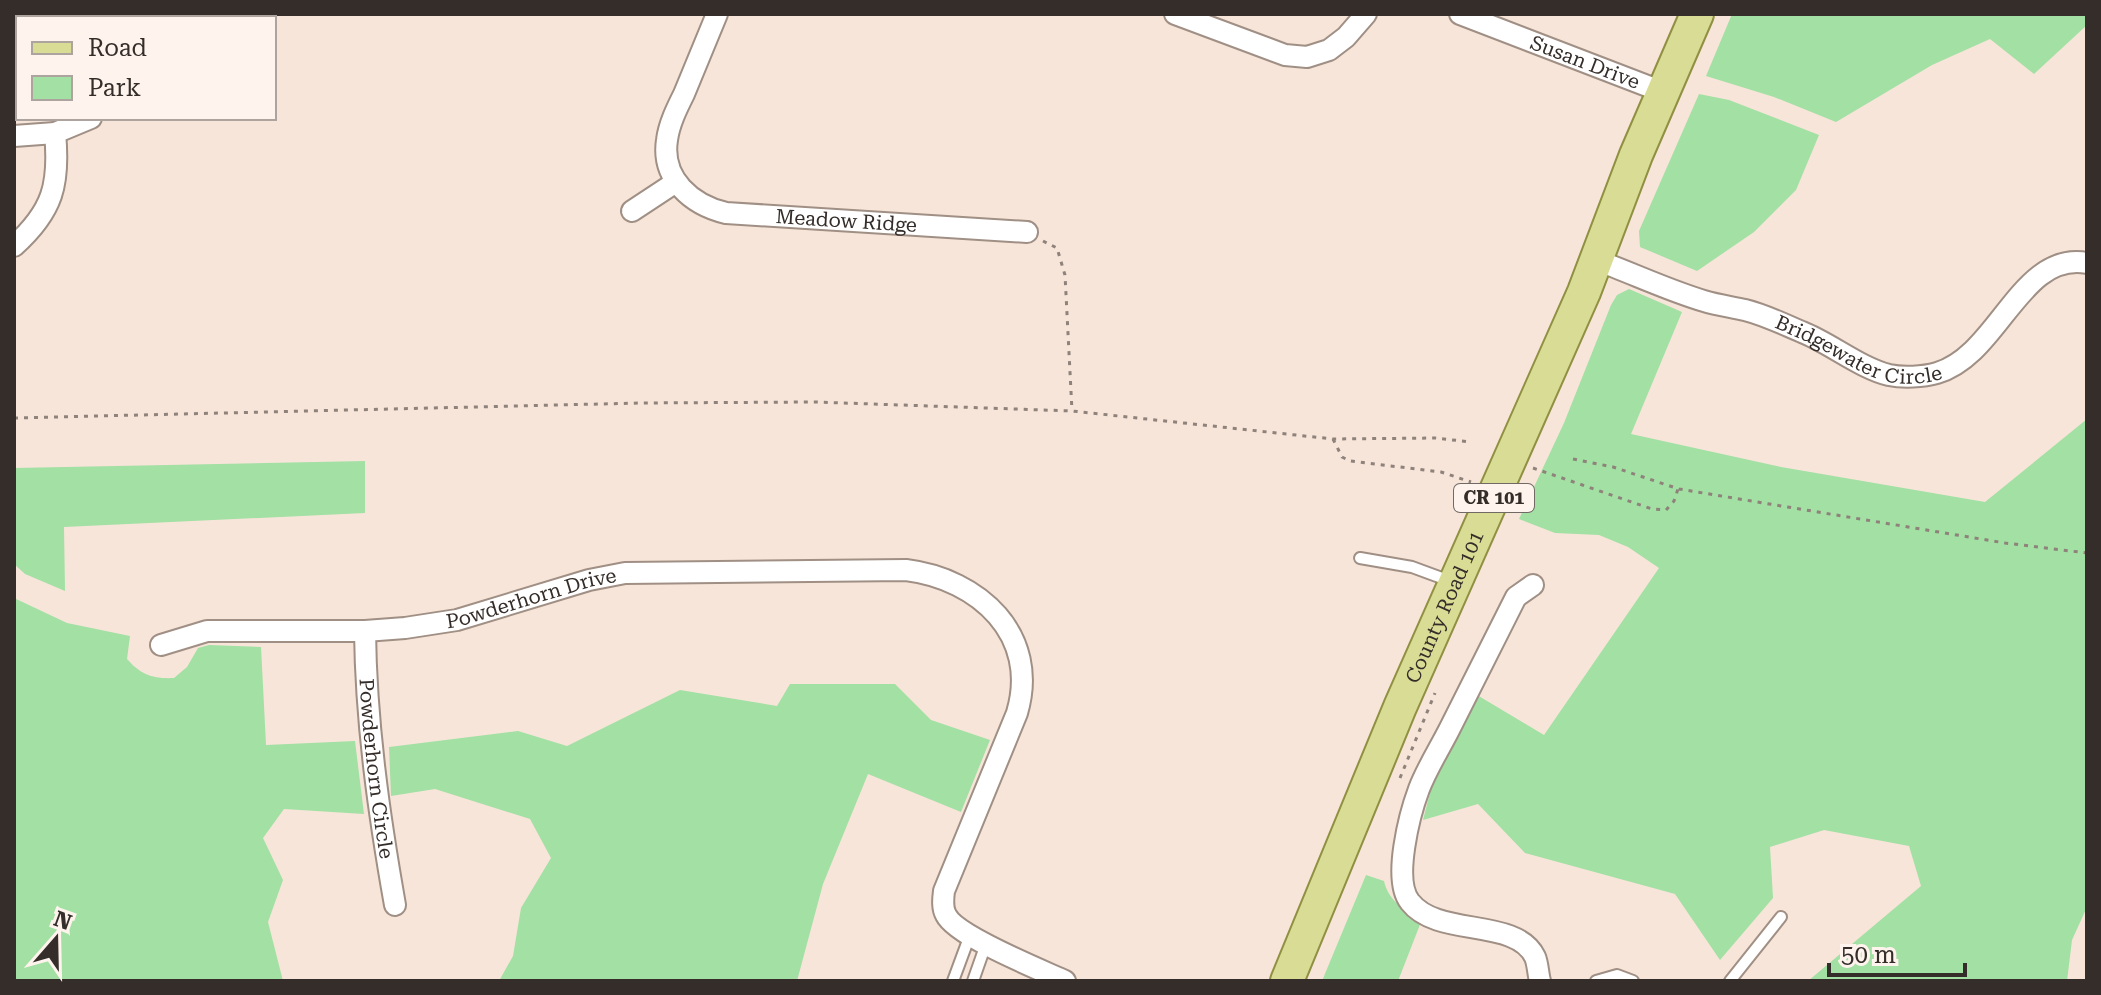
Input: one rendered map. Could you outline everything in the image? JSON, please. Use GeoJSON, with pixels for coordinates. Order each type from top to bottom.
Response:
{"type":"FeatureCollection","features":[{"type":"Feature","properties":{"kind":"main road","name":"County Road 101"},"geometry":{"type":"LineString","coordinates":[[1287,981],[1333,864],[1596,260],[1697,14]]}},
{"type":"Feature","properties":{"kind":"street"},"geometry":{"type":"LineString","coordinates":[[632,211],[676,182],[667,163],[666,141],[717,14]]}},
{"type":"Feature","properties":{"kind":"street"},"geometry":{"type":"LineString","coordinates":[[1175,14],[1285,55],[1307,57],[1329,50],[1346,37],[1366,14]]}},
{"type":"Feature","properties":{"kind":"street","name":"Susan Drive"},"geometry":{"type":"LineString","coordinates":[[1460,14],[1663,92]]}},
{"type":"Feature","properties":{"kind":"street"},"geometry":{"type":"LineString","coordinates":[[14,136],[55,133],[86,120]]}},
{"type":"Feature","properties":{"kind":"street"},"geometry":{"type":"LineString","coordinates":[[14,246],[39,221],[53,191],[58,160],[55,133]]}},
{"type":"Feature","properties":{"kind":"street","name":"Meadow Ridge"},"geometry":{"type":"LineString","coordinates":[[676,182],[688,197],[706,209],[726,213],[1027,232]]}},
{"type":"Feature","properties":{"kind":"street","name":"Bridgewater Circle"},"geometry":{"type":"LineString","coordinates":[[1596,260],[1705,301],[1748,311],[1784,325],[1889,375],[1913,376],[1937,373],[1978,348],[2024,289],[2040,274],[2059,265],[2087,263]]}},
{"type":"Feature","properties":{"kind":"street","name":"Powderhorn Drive"},"geometry":{"type":"LineString","coordinates":[[161,645],[207,631],[365,631],[457,620],[589,580],[625,573],[906,570],[932,573],[958,583],[1000,617],[1015,642],[1022,670],[1022,698],[1017,713],[944,891],[946,917],[955,927],[978,939]]}},
{"type":"Feature","properties":{"kind":"street"},"geometry":{"type":"LineString","coordinates":[[1533,585],[1516,597],[1419,789],[1405,842],[1403,889],[1418,910],[1436,920],[1509,936],[1524,943],[1535,957],[1540,981]]}},
{"type":"Feature","properties":{"kind":"street","name":"Powderhorn Circle"},"geometry":{"type":"LineString","coordinates":[[365,631],[370,725],[395,905]]}},
{"type":"Feature","properties":{"kind":"street"},"geometry":{"type":"LineString","coordinates":[[978,939],[1065,981]]}},
{"type":"Feature","properties":{"kind":"lane"},"geometry":{"type":"LineString","coordinates":[[1360,558],[1412,567],[1456,583]]}},
{"type":"Feature","properties":{"kind":"lane"},"geometry":{"type":"LineString","coordinates":[[1730,981],[1781,917]]}},
{"type":"Feature","properties":{"kind":"lane"},"geometry":{"type":"LineString","coordinates":[[953,981],[978,939]]}},
{"type":"Feature","properties":{"kind":"lane"},"geometry":{"type":"LineString","coordinates":[[973,981],[978,939]]}},
{"type":"Feature","properties":{"kind":"lane"},"geometry":{"type":"LineString","coordinates":[[1596,981],[1617,975],[1633,981]]}},
{"type":"Feature","properties":{"kind":"path"},"geometry":{"type":"LineString","coordinates":[[1027,232],[1057,248],[1065,275],[1072,411]]}},
{"type":"Feature","properties":{"kind":"path"},"geometry":{"type":"LineString","coordinates":[[14,418],[641,403],[815,402],[1072,411],[1333,439],[1435,438],[1471,442]]}},
{"type":"Feature","properties":{"kind":"path"},"geometry":{"type":"LineString","coordinates":[[1333,439],[1342,457],[1350,461],[1415,467],[1470,481]]}},
{"type":"Feature","properties":{"kind":"path"},"geometry":{"type":"LineString","coordinates":[[1573,459],[1613,467],[1679,489],[2005,543],[2087,553]]}},
{"type":"Feature","properties":{"kind":"path"},"geometry":{"type":"LineString","coordinates":[[1529,475],[1533,468],[1652,509],[1666,510],[1679,489]]}},
{"type":"Feature","properties":{"kind":"path"},"geometry":{"type":"LineString","coordinates":[[1399,780],[1440,682]]}},
{"type":"Feature","properties":{"kind":"green space"},"geometry":{"type":"Polygon","coordinates":[[[1732,14],[2087,14],[2087,25],[2034,74],[1990,39],[1932,65],[1836,122],[1774,97],[1706,76],[1732,14]]]}},
{"type":"Feature","properties":{"kind":"green space"},"geometry":{"type":"Polygon","coordinates":[[[1699,94],[1729,100],[1819,135],[1796,190],[1754,232],[1697,271],[1640,247],[1639,231],[1699,94]]]}},
{"type":"Feature","properties":{"kind":"green space"},"geometry":{"type":"Polygon","coordinates":[[[1629,289],[1682,312],[1631,434],[1781,467],[1985,502],[2087,419],[2087,907],[2072,940],[2067,981],[1808,981],[1921,886],[1909,846],[1824,830],[1770,847],[1773,898],[1720,960],[1675,894],[1525,853],[1478,804],[1423,820],[1431,789],[1477,695],[1544,735],[1659,568],[1628,547],[1599,535],[1555,533],[1519,519],[1564,423],[1611,305],[1617,295],[1629,289]]]}},
{"type":"Feature","properties":{"kind":"green space"},"geometry":{"type":"Polygon","coordinates":[[[365,461],[365,513],[64,527],[65,591],[25,574],[14,564],[14,468],[365,461]]]}},
{"type":"Feature","properties":{"kind":"green space"},"geometry":{"type":"Polygon","coordinates":[[[14,598],[67,623],[130,636],[127,659],[137,669],[154,677],[174,678],[187,667],[198,648],[209,645],[261,647],[266,745],[355,741],[364,814],[284,809],[263,838],[283,880],[268,922],[283,981],[14,981],[14,598]]]}},
{"type":"Feature","properties":{"kind":"green space"},"geometry":{"type":"Polygon","coordinates":[[[790,684],[895,684],[931,720],[990,740],[961,812],[868,774],[823,884],[797,981],[499,981],[513,956],[521,908],[551,858],[530,819],[435,789],[391,796],[389,747],[518,731],[567,746],[680,690],[777,706],[790,684]]]}},
{"type":"Feature","properties":{"kind":"green space"},"geometry":{"type":"Polygon","coordinates":[[[1366,875],[1384,881],[1393,899],[1421,922],[1398,981],[1322,981],[1366,875]]]}}]}
